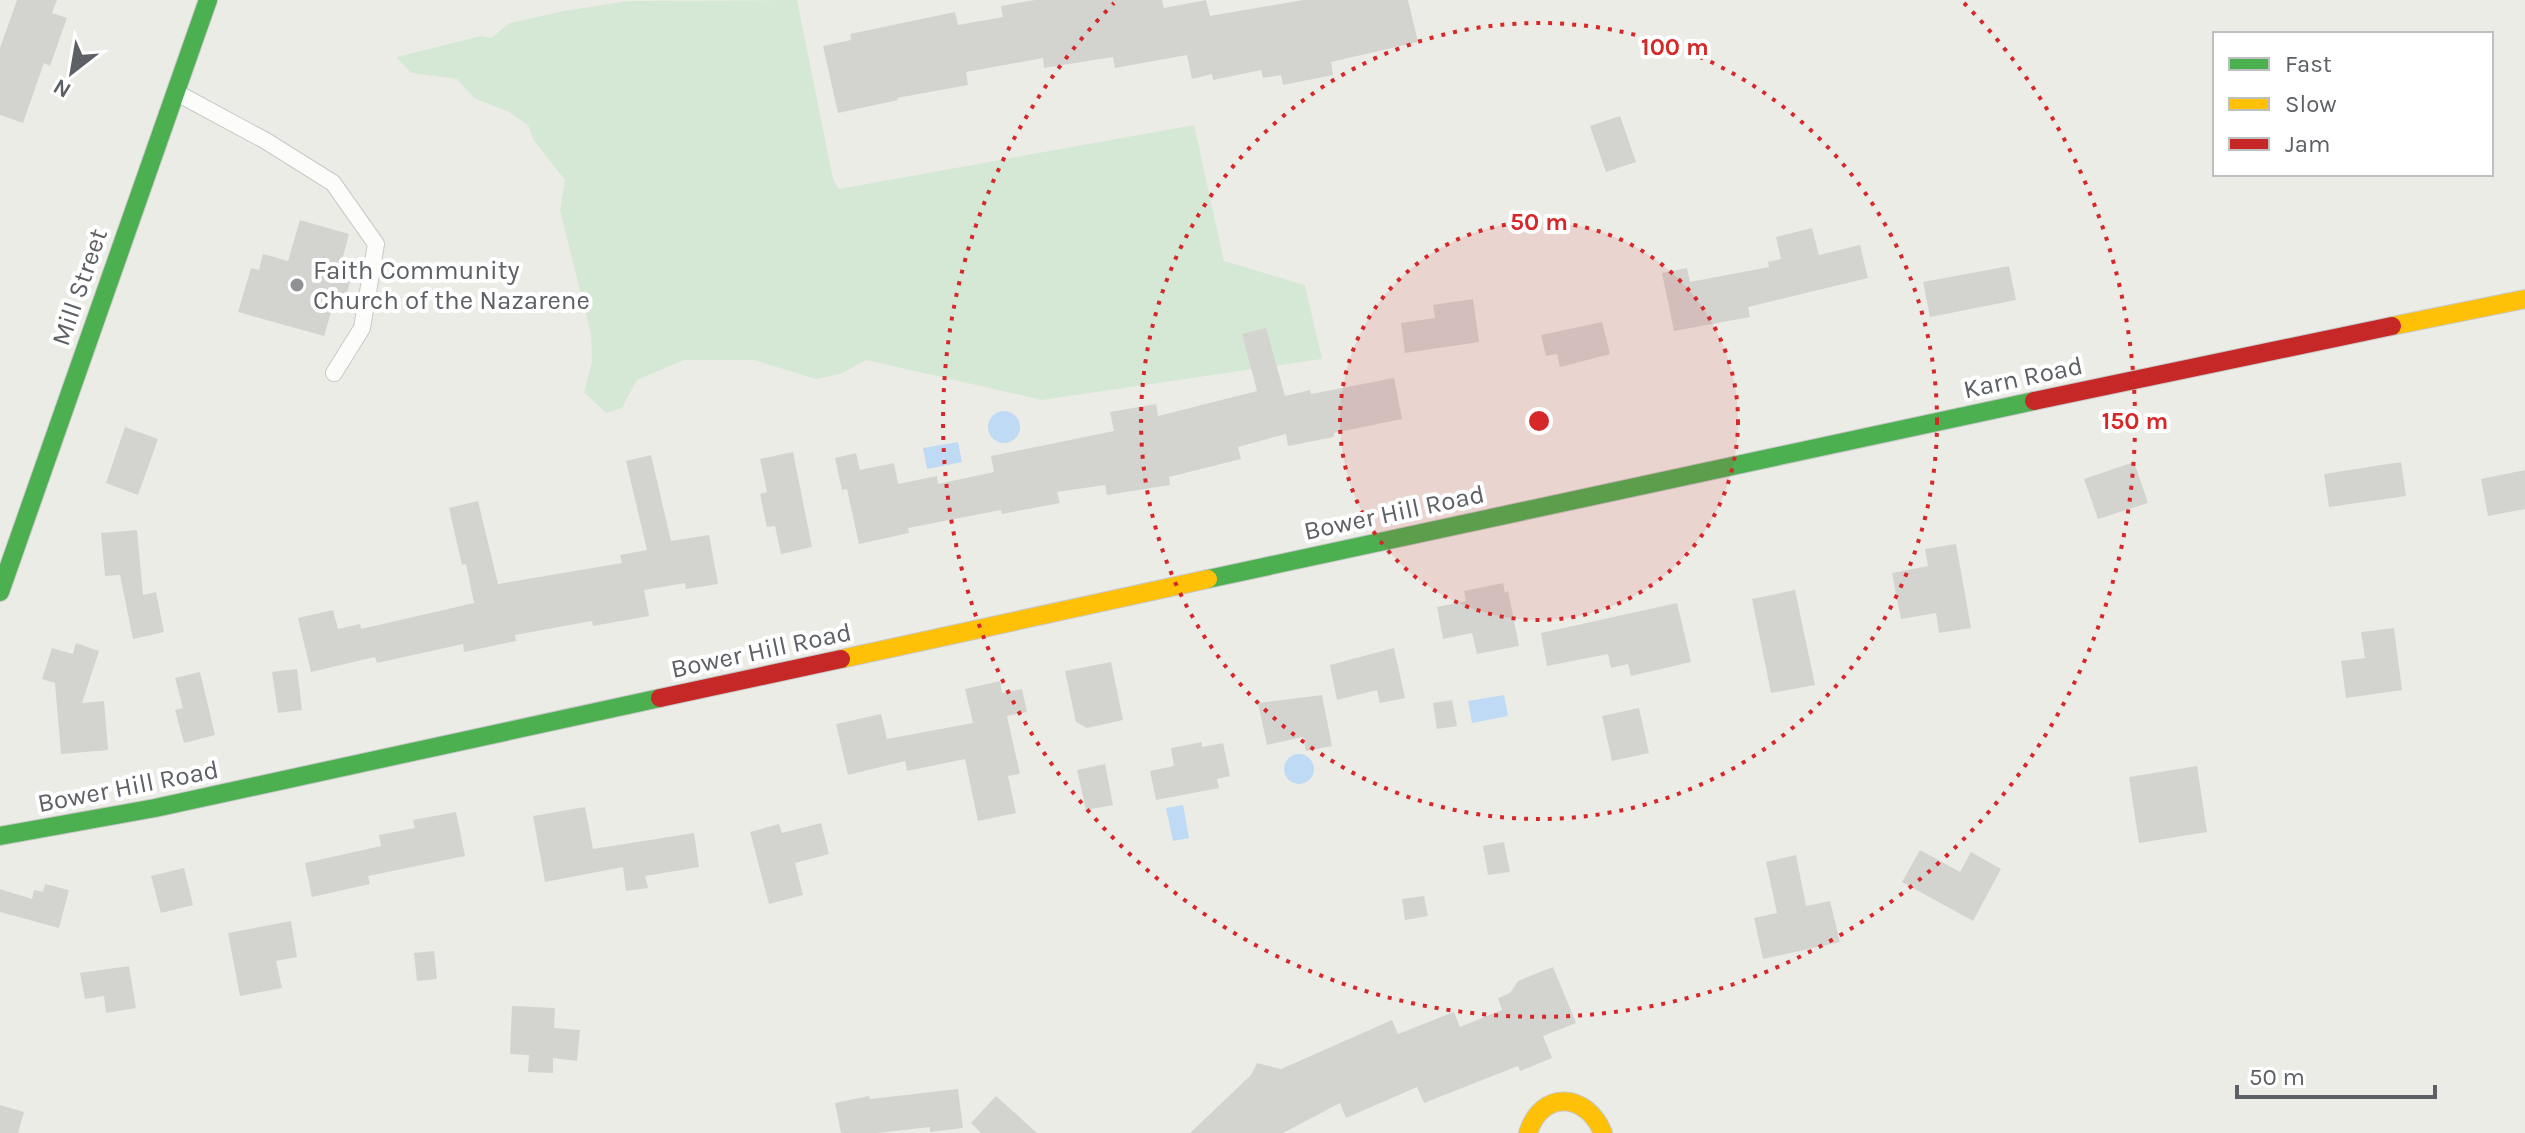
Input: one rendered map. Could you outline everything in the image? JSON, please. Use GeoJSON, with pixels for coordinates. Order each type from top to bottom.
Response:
{"type":"FeatureCollection","features":[{"type":"Feature","properties":{"kind":"street","name":"Mill Street"},"geometry":{"type":"LineString","coordinates":[[0,592],[208,0]]}},
{"type":"Feature","properties":{"kind":"street","name":"Karn Road"},"geometry":{"type":"LineString","coordinates":[[1532,508],[2525,299]]}},
{"type":"Feature","properties":{"kind":"street","name":"Bower Hill Road"},"geometry":{"type":"LineString","coordinates":[[0,836],[155,808],[1532,508]]}},
{"type":"Feature","properties":{"kind":"street"},"geometry":{"type":"LineString","coordinates":[[1528,1133],[1529,1123],[1537,1112],[1560,1100],[1586,1106],[1596,1115],[1603,1133]]}},
{"type":"Feature","properties":{"kind":"lane"},"geometry":{"type":"LineString","coordinates":[[176,92],[266,141],[333,183],[376,244],[362,328],[334,373]]}},
{"type":"Feature","properties":{"kind":"green space"},"geometry":{"type":"Polygon","coordinates":[[[797,0],[833,179],[839,189],[1194,125],[1224,261],[1305,285],[1322,359],[1042,400],[866,360],[841,374],[816,379],[754,360],[684,360],[637,380],[622,408],[606,413],[584,392],[592,362],[591,334],[560,210],[565,180],[534,141],[528,125],[509,112],[474,98],[457,79],[411,73],[396,57],[480,36],[491,38],[510,23],[628,1],[797,0]]]}},
{"type":"Feature","properties":{"kind":"water"},"geometry":{"type":"Polygon","coordinates":[[[1004,411],[1015,416],[1020,427],[1015,438],[1004,443],[993,438],[988,427],[993,416],[1004,411]]]}},
{"type":"Feature","properties":{"kind":"water"},"geometry":{"type":"Polygon","coordinates":[[[958,442],[962,462],[927,469],[923,448],[958,442]]]}},
{"type":"Feature","properties":{"kind":"water"},"geometry":{"type":"Polygon","coordinates":[[[1504,695],[1508,716],[1472,723],[1468,701],[1504,695]]]}},
{"type":"Feature","properties":{"kind":"water"},"geometry":{"type":"Polygon","coordinates":[[[1299,754],[1310,758],[1314,769],[1310,780],[1299,784],[1288,780],[1284,769],[1288,758],[1299,754]]]}},
{"type":"Feature","properties":{"kind":"water"},"geometry":{"type":"Polygon","coordinates":[[[1183,805],[1189,838],[1173,841],[1166,808],[1183,805]]]}},
{"type":"Feature","properties":{"kind":"building"},"geometry":{"type":"Polygon","coordinates":[[[17,0],[57,0],[52,13],[67,18],[50,66],[44,63],[23,123],[0,115],[0,48],[17,0]]]}},
{"type":"Feature","properties":{"kind":"building"},"geometry":{"type":"Polygon","coordinates":[[[1035,0],[1162,0],[1164,8],[1206,0],[1210,16],[1303,0],[1408,0],[1418,42],[1331,62],[1333,75],[1283,85],[1281,75],[1263,78],[1261,70],[1213,80],[1212,74],[1192,79],[1187,55],[1115,68],[1113,57],[1044,68],[1043,58],[966,72],[968,85],[838,113],[823,46],[851,40],[850,34],[955,12],[958,25],[1003,17],[1001,6],[1035,0]]]}},
{"type":"Feature","properties":{"kind":"building"},"geometry":{"type":"Polygon","coordinates":[[[1620,116],[1636,162],[1606,172],[1590,126],[1620,116]]]}},
{"type":"Feature","properties":{"kind":"building","name":"Faith Community Church of the Nazarene"},"geometry":{"type":"Polygon","coordinates":[[[300,220],[349,234],[340,268],[353,272],[344,302],[335,299],[324,336],[238,312],[251,268],[259,270],[263,254],[288,261],[300,220]]]}},
{"type":"Feature","properties":{"kind":"building"},"geometry":{"type":"Polygon","coordinates":[[[1812,228],[1819,255],[1860,245],[1868,278],[1748,307],[1750,317],[1674,331],[1662,273],[1687,268],[1690,282],[1769,267],[1768,262],[1781,259],[1776,237],[1812,228]]]}},
{"type":"Feature","properties":{"kind":"building"},"geometry":{"type":"Polygon","coordinates":[[[2009,266],[2016,300],[1930,317],[1923,282],[2009,266]]]}},
{"type":"Feature","properties":{"kind":"building"},"geometry":{"type":"Polygon","coordinates":[[[1473,299],[1479,342],[1405,353],[1401,323],[1435,318],[1433,305],[1473,299]]]}},
{"type":"Feature","properties":{"kind":"building"},"geometry":{"type":"Polygon","coordinates":[[[1602,322],[1610,354],[1560,367],[1557,354],[1546,356],[1541,335],[1602,322]]]}},
{"type":"Feature","properties":{"kind":"building"},"geometry":{"type":"Polygon","coordinates":[[[1266,328],[1285,396],[1394,378],[1402,419],[1288,446],[1286,434],[1238,447],[1241,459],[1169,477],[1170,485],[1107,495],[1105,485],[1057,492],[1060,503],[1002,514],[1001,510],[908,528],[909,533],[859,544],[847,489],[842,490],[835,458],[856,453],[860,470],[894,463],[898,484],[937,476],[938,484],[994,472],[991,456],[1114,431],[1110,412],[1156,404],[1158,416],[1257,391],[1242,334],[1266,328]]]}},
{"type":"Feature","properties":{"kind":"building"},"geometry":{"type":"Polygon","coordinates":[[[125,427],[158,439],[138,495],[106,483],[125,427]]]}},
{"type":"Feature","properties":{"kind":"building"},"geometry":{"type":"Polygon","coordinates":[[[793,452],[812,547],[781,554],[775,526],[767,527],[760,494],[767,492],[760,459],[793,452]]]}},
{"type":"Feature","properties":{"kind":"building"},"geometry":{"type":"Polygon","coordinates":[[[651,455],[671,541],[709,535],[718,584],[686,589],[685,583],[644,590],[649,616],[593,626],[592,621],[515,635],[516,641],[464,652],[463,644],[377,663],[375,657],[311,672],[298,618],[333,610],[338,629],[360,624],[361,629],[474,603],[449,508],[478,501],[498,584],[622,563],[620,555],[647,550],[626,461],[651,455]]]}},
{"type":"Feature","properties":{"kind":"building"},"geometry":{"type":"Polygon","coordinates":[[[2134,462],[2148,503],[2098,519],[2084,479],[2134,462]]]}},
{"type":"Feature","properties":{"kind":"building"},"geometry":{"type":"Polygon","coordinates":[[[2401,462],[2406,496],[2329,507],[2324,474],[2401,462]]]}},
{"type":"Feature","properties":{"kind":"building"},"geometry":{"type":"Polygon","coordinates":[[[2525,470],[2525,509],[2488,516],[2481,479],[2525,470]]]}},
{"type":"Feature","properties":{"kind":"building"},"geometry":{"type":"Polygon","coordinates":[[[137,530],[143,595],[156,592],[164,632],[133,639],[120,575],[105,576],[101,533],[137,530]]]}},
{"type":"Feature","properties":{"kind":"building"},"geometry":{"type":"Polygon","coordinates":[[[1956,544],[1971,628],[1939,633],[1936,613],[1901,619],[1892,573],[1928,566],[1925,549],[1956,544]]]}},
{"type":"Feature","properties":{"kind":"building"},"geometry":{"type":"Polygon","coordinates":[[[1503,583],[1505,593],[1508,591],[1519,646],[1477,654],[1472,633],[1443,639],[1437,607],[1466,601],[1464,591],[1503,583]]]}},
{"type":"Feature","properties":{"kind":"building"},"geometry":{"type":"Polygon","coordinates":[[[1795,590],[1815,685],[1771,693],[1752,599],[1795,590]]]}},
{"type":"Feature","properties":{"kind":"building"},"geometry":{"type":"Polygon","coordinates":[[[1677,603],[1691,662],[1631,676],[1628,664],[1611,668],[1608,654],[1547,666],[1541,633],[1677,603]]]}},
{"type":"Feature","properties":{"kind":"building"},"geometry":{"type":"Polygon","coordinates":[[[2394,628],[2402,690],[2346,698],[2341,661],[2365,658],[2361,632],[2394,628]]]}},
{"type":"Feature","properties":{"kind":"building"},"geometry":{"type":"Polygon","coordinates":[[[76,643],[99,651],[82,703],[104,701],[108,750],[61,754],[55,683],[42,679],[52,648],[73,654],[76,643]]]}},
{"type":"Feature","properties":{"kind":"building"},"geometry":{"type":"Polygon","coordinates":[[[1394,648],[1405,698],[1380,703],[1377,690],[1337,700],[1330,665],[1394,648]]]}},
{"type":"Feature","properties":{"kind":"building"},"geometry":{"type":"Polygon","coordinates":[[[1111,662],[1123,720],[1087,728],[1076,722],[1065,671],[1111,662]]]}},
{"type":"Feature","properties":{"kind":"building"},"geometry":{"type":"Polygon","coordinates":[[[297,669],[302,710],[278,713],[272,672],[297,669]]]}},
{"type":"Feature","properties":{"kind":"building"},"geometry":{"type":"Polygon","coordinates":[[[200,672],[215,735],[184,743],[175,710],[183,708],[175,678],[200,672]]]}},
{"type":"Feature","properties":{"kind":"building"},"geometry":{"type":"Polygon","coordinates":[[[1000,681],[1002,693],[1022,689],[1027,712],[1007,716],[1020,774],[1008,776],[1016,813],[978,821],[965,759],[907,771],[905,761],[848,775],[836,724],[881,714],[887,739],[973,723],[965,689],[1000,681]]]}},
{"type":"Feature","properties":{"kind":"building"},"geometry":{"type":"Polygon","coordinates":[[[1322,695],[1332,746],[1306,751],[1303,737],[1267,745],[1258,703],[1322,695]]]}},
{"type":"Feature","properties":{"kind":"building"},"geometry":{"type":"Polygon","coordinates":[[[1452,700],[1457,726],[1437,729],[1433,703],[1452,700]]]}},
{"type":"Feature","properties":{"kind":"building"},"geometry":{"type":"Polygon","coordinates":[[[1639,708],[1649,753],[1612,761],[1602,716],[1639,708]]]}},
{"type":"Feature","properties":{"kind":"building"},"geometry":{"type":"Polygon","coordinates":[[[1202,742],[1202,747],[1223,743],[1230,776],[1217,779],[1219,788],[1156,800],[1150,771],[1174,766],[1171,748],[1202,742]]]}},
{"type":"Feature","properties":{"kind":"building"},"geometry":{"type":"Polygon","coordinates":[[[1105,764],[1113,805],[1086,810],[1077,770],[1105,764]]]}},
{"type":"Feature","properties":{"kind":"building"},"geometry":{"type":"Polygon","coordinates":[[[2197,766],[2207,832],[2139,843],[2129,777],[2197,766]]]}},
{"type":"Feature","properties":{"kind":"building"},"geometry":{"type":"Polygon","coordinates":[[[585,807],[593,849],[694,833],[699,867],[645,876],[648,888],[626,891],[623,867],[545,882],[533,816],[585,807]]]}},
{"type":"Feature","properties":{"kind":"building"},"geometry":{"type":"Polygon","coordinates":[[[456,812],[465,856],[368,876],[370,884],[312,897],[305,863],[381,846],[379,835],[415,828],[413,820],[456,812]]]}},
{"type":"Feature","properties":{"kind":"building"},"geometry":{"type":"Polygon","coordinates":[[[821,823],[829,854],[795,863],[803,895],[769,904],[750,832],[779,824],[782,833],[821,823]]]}},
{"type":"Feature","properties":{"kind":"building"},"geometry":{"type":"Polygon","coordinates":[[[1504,842],[1510,872],[1488,875],[1483,846],[1504,842]]]}},
{"type":"Feature","properties":{"kind":"building"},"geometry":{"type":"Polygon","coordinates":[[[1920,850],[1960,872],[1971,852],[2001,869],[1973,921],[1902,882],[1920,850]]]}},
{"type":"Feature","properties":{"kind":"building"},"geometry":{"type":"Polygon","coordinates":[[[1796,855],[1806,906],[1830,901],[1840,942],[1763,959],[1754,918],[1777,913],[1766,862],[1796,855]]]}},
{"type":"Feature","properties":{"kind":"building"},"geometry":{"type":"Polygon","coordinates":[[[184,868],[193,905],[161,913],[151,876],[184,868]]]}},
{"type":"Feature","properties":{"kind":"building"},"geometry":{"type":"Polygon","coordinates":[[[45,884],[69,890],[59,928],[0,912],[0,889],[32,899],[34,890],[43,892],[45,884]]]}},
{"type":"Feature","properties":{"kind":"building"},"geometry":{"type":"Polygon","coordinates":[[[1424,896],[1428,916],[1405,920],[1402,899],[1424,896]]]}},
{"type":"Feature","properties":{"kind":"building"},"geometry":{"type":"Polygon","coordinates":[[[291,921],[297,957],[276,961],[282,988],[240,996],[228,933],[291,921]]]}},
{"type":"Feature","properties":{"kind":"building"},"geometry":{"type":"Polygon","coordinates":[[[434,951],[437,979],[417,981],[414,953],[434,951]]]}},
{"type":"Feature","properties":{"kind":"building"},"geometry":{"type":"Polygon","coordinates":[[[129,966],[136,1008],[106,1013],[104,996],[85,999],[80,973],[129,966]]]}},
{"type":"Feature","properties":{"kind":"building"},"geometry":{"type":"Polygon","coordinates":[[[1553,967],[1576,1023],[1543,1036],[1552,1058],[1520,1071],[1518,1066],[1424,1103],[1417,1087],[1346,1118],[1340,1103],[1283,1133],[1190,1133],[1251,1075],[1257,1063],[1281,1069],[1392,1020],[1398,1034],[1454,1012],[1460,1027],[1502,1010],[1498,998],[1510,993],[1518,981],[1553,967]]]}},
{"type":"Feature","properties":{"kind":"building"},"geometry":{"type":"Polygon","coordinates":[[[512,1006],[555,1008],[554,1028],[580,1030],[577,1061],[553,1058],[553,1073],[528,1072],[529,1055],[510,1054],[512,1006]]]}},
{"type":"Feature","properties":{"kind":"building"},"geometry":{"type":"Polygon","coordinates":[[[958,1089],[963,1128],[930,1132],[930,1127],[877,1133],[841,1133],[835,1103],[869,1096],[870,1099],[958,1089]]]}},
{"type":"Feature","properties":{"kind":"building"},"geometry":{"type":"Polygon","coordinates":[[[996,1096],[1037,1133],[981,1133],[971,1123],[996,1096]]]}},
{"type":"Feature","properties":{"kind":"building"},"geometry":{"type":"Polygon","coordinates":[[[0,1105],[24,1112],[18,1133],[0,1133],[0,1105]]]}},
{"type":"Feature","properties":{"kind":"traffic: fast"},"geometry":{"type":"LineString","coordinates":[[0,592],[208,0]]}},
{"type":"Feature","properties":{"kind":"traffic: fast"},"geometry":{"type":"LineString","coordinates":[[1208,579],[2034,401]]}},
{"type":"Feature","properties":{"kind":"traffic: fast"},"geometry":{"type":"LineString","coordinates":[[0,836],[155,808],[660,698]]}},
{"type":"Feature","properties":{"kind":"traffic: slow"},"geometry":{"type":"LineString","coordinates":[[2392,326],[2525,299]]}},
{"type":"Feature","properties":{"kind":"traffic: slow"},"geometry":{"type":"LineString","coordinates":[[841,659],[1208,579]]}},
{"type":"Feature","properties":{"kind":"traffic: slow"},"geometry":{"type":"LineString","coordinates":[[1528,1133],[1543,1109],[1565,1102],[1586,1110],[1603,1133]]}},
{"type":"Feature","properties":{"kind":"traffic: jam"},"geometry":{"type":"LineString","coordinates":[[2034,401],[2392,326]]}},
{"type":"Feature","properties":{"kind":"traffic: jam"},"geometry":{"type":"LineString","coordinates":[[660,698],[841,659]]}},
{"type":"Feature","properties":{"kind":"place","name":"Faith Community Church of the Nazarene"},"geometry":{"type":"Point","coordinates":[297,285]}}]}
